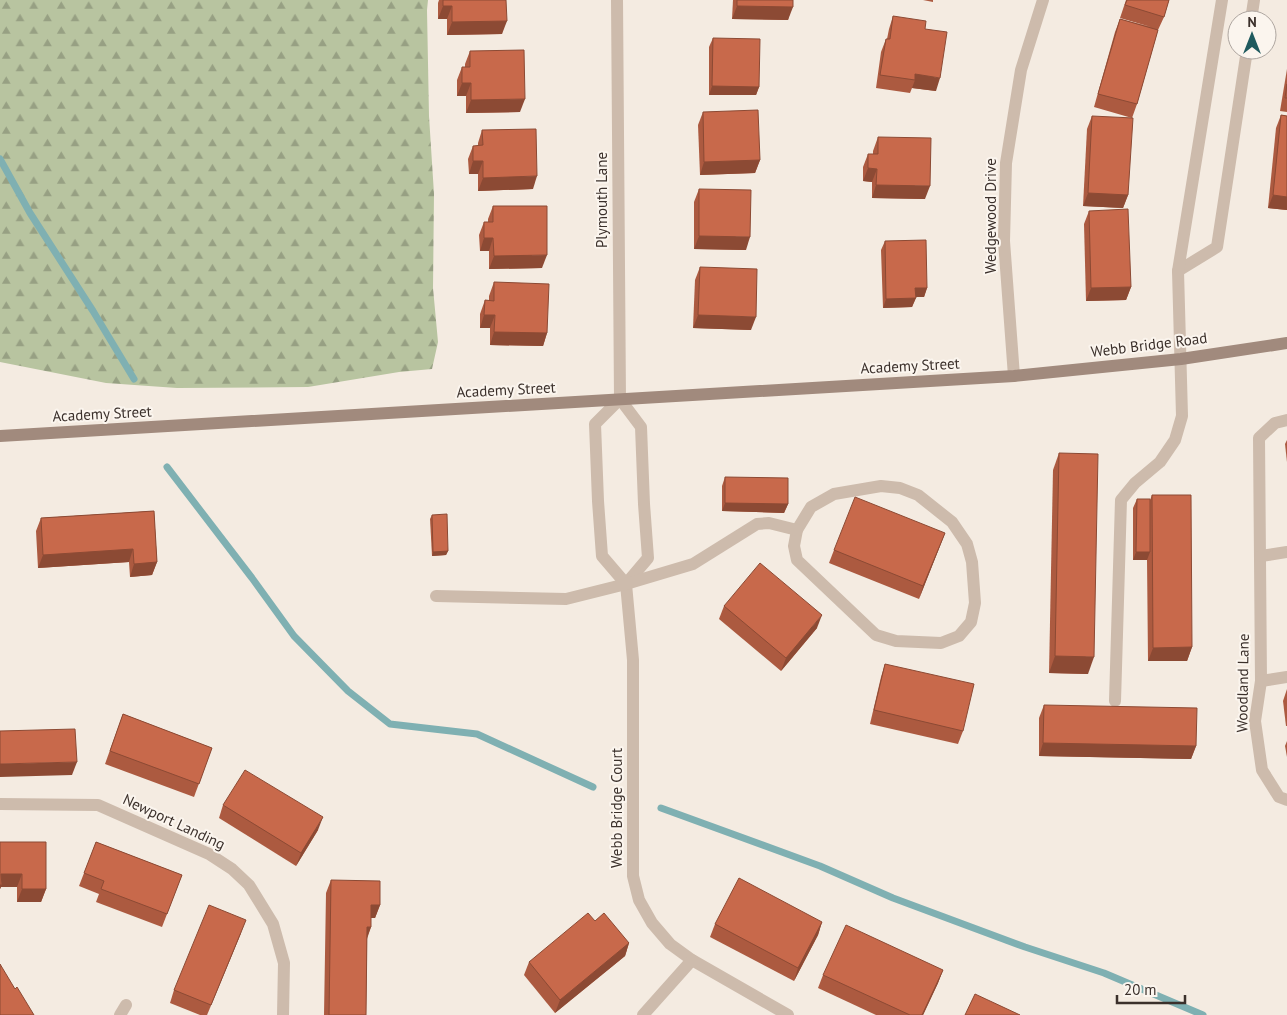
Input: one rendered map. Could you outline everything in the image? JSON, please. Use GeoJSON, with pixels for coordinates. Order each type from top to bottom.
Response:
{"type":"FeatureCollection","features":[{"type":"Feature","properties":{"kind":"street","name":"Plymouth Lane"},"geometry":{"type":"LineString","coordinates":[[617,0],[620,399]]}},
{"type":"Feature","properties":{"kind":"street","name":"Wedgewood Drive"},"geometry":{"type":"LineString","coordinates":[[1014,376],[1004,241],[1006,162],[1021,70],[1043,0]]}},
{"type":"Feature","properties":{"kind":"street"},"geometry":{"type":"LineString","coordinates":[[1115,701],[1121,500],[1135,483],[1160,462],[1175,440],[1182,416],[1178,271],[1222,0]]}},
{"type":"Feature","properties":{"kind":"street"},"geometry":{"type":"LineString","coordinates":[[1178,271],[1217,247],[1245,60]]}},
{"type":"Feature","properties":{"kind":"street","name":"Webb Bridge Road"},"geometry":{"type":"LineString","coordinates":[[1014,376],[1180,359],[1287,344]]}},
{"type":"Feature","properties":{"kind":"street","name":"Academy Street"},"geometry":{"type":"LineString","coordinates":[[0,436],[1014,376]]}},
{"type":"Feature","properties":{"kind":"street"},"geometry":{"type":"LineString","coordinates":[[620,399],[641,427],[648,558],[626,584],[602,556],[595,424],[620,399]]}},
{"type":"Feature","properties":{"kind":"street","name":"Woodland Lane"},"geometry":{"type":"LineString","coordinates":[[1287,420],[1275,423],[1259,438],[1261,681],[1255,721],[1262,770],[1279,797],[1287,800]]}},
{"type":"Feature","properties":{"kind":"street"},"geometry":{"type":"LineString","coordinates":[[880,486],[900,488],[918,495],[952,522],[967,544],[972,562],[975,603],[971,622],[959,636],[941,643],[896,641],[876,635],[797,560],[794,546],[797,530],[811,507],[834,494],[880,486]]}},
{"type":"Feature","properties":{"kind":"street"},"geometry":{"type":"LineString","coordinates":[[436,596],[566,599],[693,564],[757,524],[769,523],[797,530]]}},
{"type":"Feature","properties":{"kind":"street"},"geometry":{"type":"LineString","coordinates":[[1261,556],[1287,552]]}},
{"type":"Feature","properties":{"kind":"street","name":"Webb Bridge Court"},"geometry":{"type":"LineString","coordinates":[[626,584],[633,660],[633,876],[640,900],[652,923],[670,944],[692,960],[788,1015]]}},
{"type":"Feature","properties":{"kind":"street"},"geometry":{"type":"LineString","coordinates":[[1261,681],[1287,677]]}},
{"type":"Feature","properties":{"kind":"street","name":"Newport Landing"},"geometry":{"type":"LineString","coordinates":[[0,804],[98,805],[210,854],[232,868],[249,885],[273,924],[284,963],[283,1015]]}},
{"type":"Feature","properties":{"kind":"street"},"geometry":{"type":"LineString","coordinates":[[643,1015],[692,960]]}},
{"type":"Feature","properties":{"kind":"green space"},"geometry":{"type":"Polygon","coordinates":[[[0,0],[428,0],[429,116],[434,194],[433,288],[438,342],[432,369],[399,372],[308,387],[177,388],[106,383],[0,362],[0,0]]]}},
{"type":"Feature","properties":{"kind":"building"},"geometry":{"type":"Polygon","coordinates":[[[443,0],[506,0],[507,21],[452,22],[452,6],[443,6],[443,0]]]}},
{"type":"Feature","properties":{"kind":"building"},"geometry":{"type":"Polygon","coordinates":[[[737,0],[793,0],[793,7],[737,6],[737,0]]]}},
{"type":"Feature","properties":{"kind":"building"},"geometry":{"type":"Polygon","coordinates":[[[1127,0],[1169,0],[1164,17],[1125,5],[1127,0]]]}},
{"type":"Feature","properties":{"kind":"building"},"geometry":{"type":"Polygon","coordinates":[[[893,16],[926,21],[925,29],[947,32],[940,78],[915,74],[915,80],[880,75],[886,39],[890,39],[893,16]]]}},
{"type":"Feature","properties":{"kind":"building"},"geometry":{"type":"Polygon","coordinates":[[[1120,19],[1158,30],[1137,104],[1098,94],[1120,19]]]}},
{"type":"Feature","properties":{"kind":"building"},"geometry":{"type":"Polygon","coordinates":[[[713,38],[760,39],[759,87],[712,86],[713,38]]]}},
{"type":"Feature","properties":{"kind":"building"},"geometry":{"type":"Polygon","coordinates":[[[524,50],[525,99],[471,100],[471,83],[462,83],[462,67],[470,67],[470,51],[524,50]]]}},
{"type":"Feature","properties":{"kind":"building"},"geometry":{"type":"Polygon","coordinates":[[[758,110],[760,160],[704,162],[703,112],[758,110]]]}},
{"type":"Feature","properties":{"kind":"building"},"geometry":{"type":"Polygon","coordinates":[[[1281,115],[1287,116],[1287,197],[1273,195],[1281,115]]]}},
{"type":"Feature","properties":{"kind":"building"},"geometry":{"type":"Polygon","coordinates":[[[1092,116],[1133,118],[1128,195],[1088,193],[1092,116]]]}},
{"type":"Feature","properties":{"kind":"building"},"geometry":{"type":"Polygon","coordinates":[[[536,129],[537,176],[483,178],[483,161],[473,161],[473,146],[483,145],[482,130],[536,129]]]}},
{"type":"Feature","properties":{"kind":"building"},"geometry":{"type":"Polygon","coordinates":[[[878,137],[931,138],[930,186],[876,185],[877,169],[868,168],[868,154],[878,154],[878,137]]]}},
{"type":"Feature","properties":{"kind":"building"},"geometry":{"type":"Polygon","coordinates":[[[699,189],[751,190],[750,237],[699,236],[699,189]]]}},
{"type":"Feature","properties":{"kind":"building"},"geometry":{"type":"Polygon","coordinates":[[[493,206],[547,206],[547,255],[494,256],[493,238],[484,238],[484,222],[493,222],[493,206]]]}},
{"type":"Feature","properties":{"kind":"building"},"geometry":{"type":"Polygon","coordinates":[[[1128,209],[1131,287],[1091,288],[1089,211],[1128,209]]]}},
{"type":"Feature","properties":{"kind":"building"},"geometry":{"type":"Polygon","coordinates":[[[926,240],[927,288],[915,288],[916,298],[886,299],[885,241],[926,240]]]}},
{"type":"Feature","properties":{"kind":"building"},"geometry":{"type":"Polygon","coordinates":[[[700,267],[757,269],[756,317],[698,315],[700,267]]]}},
{"type":"Feature","properties":{"kind":"building"},"geometry":{"type":"Polygon","coordinates":[[[494,282],[549,284],[547,333],[494,332],[495,315],[484,315],[485,300],[494,301],[494,282]]]}},
{"type":"Feature","properties":{"kind":"building"},"geometry":{"type":"Polygon","coordinates":[[[1059,453],[1098,454],[1094,657],[1055,656],[1059,453]]]}},
{"type":"Feature","properties":{"kind":"building"},"geometry":{"type":"Polygon","coordinates":[[[725,477],[788,478],[788,504],[725,503],[725,477]]]}},
{"type":"Feature","properties":{"kind":"building"},"geometry":{"type":"Polygon","coordinates":[[[1152,495],[1191,495],[1192,647],[1153,648],[1152,495]]]}},
{"type":"Feature","properties":{"kind":"building"},"geometry":{"type":"Polygon","coordinates":[[[855,497],[945,533],[923,586],[834,550],[855,497]]]}},
{"type":"Feature","properties":{"kind":"building"},"geometry":{"type":"Polygon","coordinates":[[[1137,499],[1150,499],[1150,552],[1136,552],[1137,499]]]}},
{"type":"Feature","properties":{"kind":"building"},"geometry":{"type":"Polygon","coordinates":[[[154,511],[157,562],[134,564],[133,549],[43,555],[41,518],[154,511]]]}},
{"type":"Feature","properties":{"kind":"building"},"geometry":{"type":"Polygon","coordinates":[[[447,514],[448,551],[433,552],[432,515],[447,514]]]}},
{"type":"Feature","properties":{"kind":"building"},"geometry":{"type":"Polygon","coordinates":[[[760,563],[822,615],[786,658],[724,606],[760,563]]]}},
{"type":"Feature","properties":{"kind":"building"},"geometry":{"type":"Polygon","coordinates":[[[885,664],[974,684],[963,731],[874,710],[885,664]]]}},
{"type":"Feature","properties":{"kind":"building"},"geometry":{"type":"Polygon","coordinates":[[[1044,705],[1197,708],[1196,746],[1043,743],[1044,705]]]}},
{"type":"Feature","properties":{"kind":"building"},"geometry":{"type":"Polygon","coordinates":[[[123,714],[212,748],[199,784],[110,751],[123,714]]]}},
{"type":"Feature","properties":{"kind":"building"},"geometry":{"type":"Polygon","coordinates":[[[75,729],[77,762],[0,764],[0,731],[75,729]]]}},
{"type":"Feature","properties":{"kind":"building"},"geometry":{"type":"Polygon","coordinates":[[[245,770],[323,817],[301,853],[223,805],[245,770]]]}},
{"type":"Feature","properties":{"kind":"building"},"geometry":{"type":"Polygon","coordinates":[[[0,842],[46,842],[46,889],[22,889],[22,874],[1,874],[2,885],[0,885],[0,842]]]}},
{"type":"Feature","properties":{"kind":"building"},"geometry":{"type":"Polygon","coordinates":[[[96,842],[182,875],[167,914],[101,889],[104,881],[84,873],[96,842]]]}},
{"type":"Feature","properties":{"kind":"building"},"geometry":{"type":"Polygon","coordinates":[[[739,878],[822,922],[798,968],[715,924],[739,878]]]}},
{"type":"Feature","properties":{"kind":"building"},"geometry":{"type":"Polygon","coordinates":[[[331,880],[380,881],[380,905],[371,905],[371,927],[367,927],[366,1015],[329,1015],[331,880]]]}},
{"type":"Feature","properties":{"kind":"building"},"geometry":{"type":"Polygon","coordinates":[[[209,905],[246,920],[211,1005],[174,990],[209,905]]]}},
{"type":"Feature","properties":{"kind":"building"},"geometry":{"type":"Polygon","coordinates":[[[588,913],[595,921],[604,913],[629,943],[560,1000],[529,962],[588,913]]]}},
{"type":"Feature","properties":{"kind":"building"},"geometry":{"type":"Polygon","coordinates":[[[846,925],[943,970],[922,1015],[910,1015],[823,975],[846,925]]]}},
{"type":"Feature","properties":{"kind":"building"},"geometry":{"type":"Polygon","coordinates":[[[0,964],[15,989],[17,987],[34,1015],[0,1015],[0,964]]]}},
{"type":"Feature","properties":{"kind":"building"},"geometry":{"type":"Polygon","coordinates":[[[975,994],[1020,1015],[965,1015],[975,994]]]}},
{"type":"Feature","properties":{"kind":"waterway"},"geometry":{"type":"LineString","coordinates":[[0,159],[30,213],[134,379]]}},
{"type":"Feature","properties":{"kind":"waterway"},"geometry":{"type":"LineString","coordinates":[[167,467],[294,636],[348,691],[390,724],[477,734],[593,787]]}},
{"type":"Feature","properties":{"kind":"waterway"},"geometry":{"type":"LineString","coordinates":[[661,808],[820,866],[893,898],[1025,947],[1104,973],[1203,1015]]}}]}
